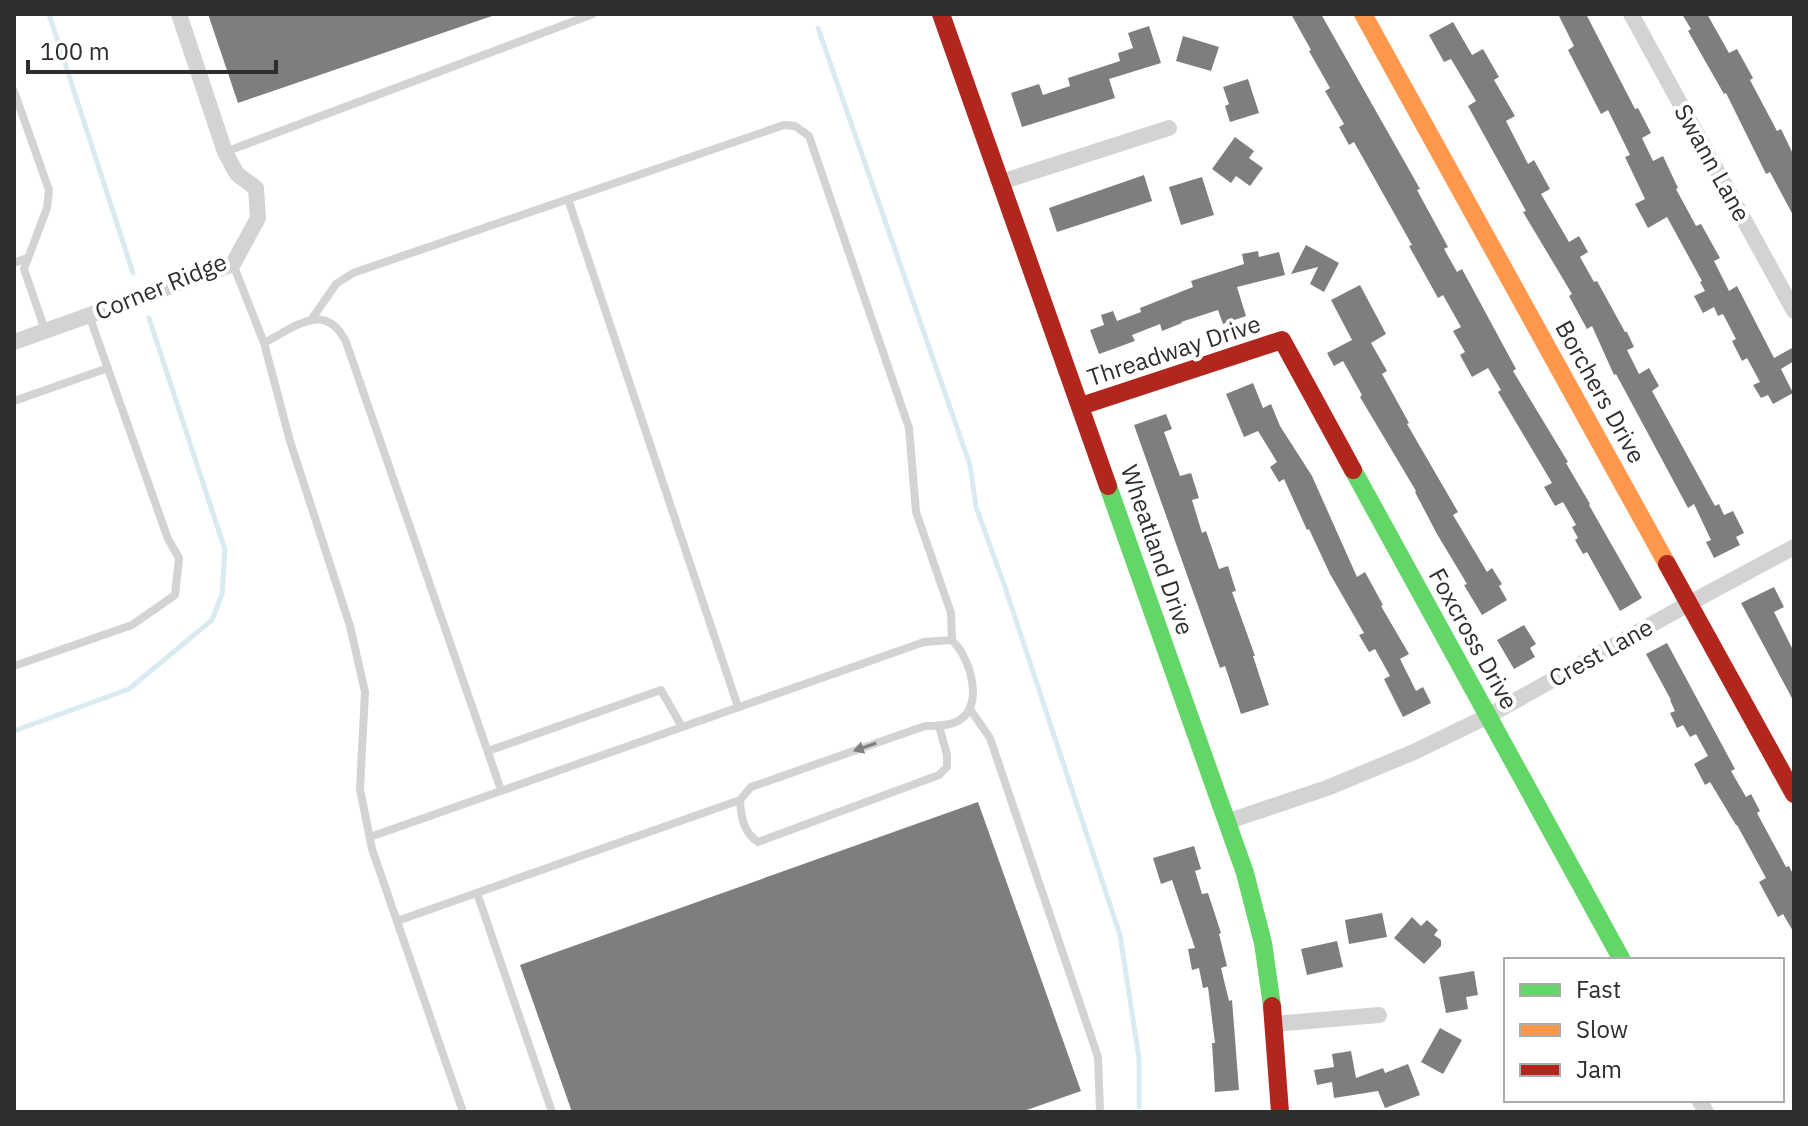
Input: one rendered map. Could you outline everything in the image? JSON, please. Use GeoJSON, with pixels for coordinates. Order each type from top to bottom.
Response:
{"type":"FeatureCollection","features":[{"type":"Feature","properties":{"kind":"street","name":"Corner Ridge"},"geometry":{"type":"LineString","coordinates":[[14,342],[233,264],[258,218],[256,188],[237,174],[225,152],[179,14]]}},
{"type":"Feature","properties":{"kind":"street","name":"Wheatland Drive"},"geometry":{"type":"LineString","coordinates":[[941,14],[1245,873],[1263,943],[1274,1024],[1280,1112]]}},
{"type":"Feature","properties":{"kind":"street","name":"Borchers Drive"},"geometry":{"type":"LineString","coordinates":[[1363,14],[1794,794]]}},
{"type":"Feature","properties":{"kind":"street","name":"Swann Lane"},"geometry":{"type":"LineString","coordinates":[[1631,14],[1794,311]]}},
{"type":"Feature","properties":{"kind":"street"},"geometry":{"type":"LineString","coordinates":[[1001,182],[1169,128]]}},
{"type":"Feature","properties":{"kind":"street","name":"Threadway Drive"},"geometry":{"type":"LineString","coordinates":[[1081,406],[1282,340]]}},
{"type":"Feature","properties":{"kind":"street","name":"Foxcross Drive"},"geometry":{"type":"LineString","coordinates":[[1282,340],[1621,958]]}},
{"type":"Feature","properties":{"kind":"street","name":"Crest Lane"},"geometry":{"type":"LineString","coordinates":[[1226,822],[1327,788],[1414,752],[1488,716],[1794,547]]}},
{"type":"Feature","properties":{"kind":"street"},"geometry":{"type":"LineString","coordinates":[[1274,1024],[1379,1015]]}},
{"type":"Feature","properties":{"kind":"lane"},"geometry":{"type":"LineString","coordinates":[[225,152],[593,14]]}},
{"type":"Feature","properties":{"kind":"lane"},"geometry":{"type":"LineString","coordinates":[[14,91],[49,190],[47,208],[24,269],[46,331]]}},
{"type":"Feature","properties":{"kind":"lane"},"geometry":{"type":"LineString","coordinates":[[311,320],[336,284],[353,273],[784,125],[795,126],[809,136],[909,428],[916,512],[951,613],[952,640],[963,654],[974,691],[970,709],[958,721],[925,726],[751,787],[740,800],[397,921]]}},
{"type":"Feature","properties":{"kind":"lane"},"geometry":{"type":"LineString","coordinates":[[568,199],[738,707]]}},
{"type":"Feature","properties":{"kind":"lane"},"geometry":{"type":"LineString","coordinates":[[14,263],[27,258]]}},
{"type":"Feature","properties":{"kind":"lane"},"geometry":{"type":"LineString","coordinates":[[233,264],[264,343],[290,441],[350,626],[365,692],[360,789],[370,837],[463,1112]]}},
{"type":"Feature","properties":{"kind":"lane"},"geometry":{"type":"LineString","coordinates":[[14,666],[132,625],[175,595],[179,558],[168,539],[89,315]]}},
{"type":"Feature","properties":{"kind":"lane"},"geometry":{"type":"LineString","coordinates":[[264,343],[311,320],[325,319],[339,327],[501,790]]}},
{"type":"Feature","properties":{"kind":"lane"},"geometry":{"type":"LineString","coordinates":[[14,401],[108,368]]}},
{"type":"Feature","properties":{"kind":"lane"},"geometry":{"type":"LineString","coordinates":[[370,837],[924,642],[952,640]]}},
{"type":"Feature","properties":{"kind":"lane"},"geometry":{"type":"LineString","coordinates":[[488,751],[661,690],[682,727]]}},
{"type":"Feature","properties":{"kind":"lane"},"geometry":{"type":"LineString","coordinates":[[970,709],[990,738],[1098,1057],[1100,1112]]}},
{"type":"Feature","properties":{"kind":"lane"},"geometry":{"type":"LineString","coordinates":[[740,800],[741,818],[749,836],[758,842],[939,775],[947,767],[947,755],[939,726]]}},
{"type":"Feature","properties":{"kind":"lane"},"geometry":{"type":"LineString","coordinates":[[477,893],[552,1112]]}},
{"type":"Feature","properties":{"kind":"building"},"geometry":{"type":"Polygon","coordinates":[[[208,14],[491,14],[492,16],[238,103],[208,14]]]}},
{"type":"Feature","properties":{"kind":"building"},"geometry":{"type":"Polygon","coordinates":[[[1291,14],[1321,14],[1420,189],[1417,190],[1448,247],[1444,249],[1457,272],[1462,269],[1516,369],[1513,371],[1568,462],[1642,598],[1620,611],[1587,552],[1583,554],[1575,540],[1578,538],[1572,527],[1576,525],[1563,502],[1555,506],[1544,487],[1552,483],[1498,392],[1501,390],[1488,368],[1472,377],[1460,355],[1465,352],[1453,331],[1461,327],[1443,295],[1438,298],[1354,142],[1349,145],[1339,127],[1344,124],[1325,91],[1330,88],[1291,14]]]}},
{"type":"Feature","properties":{"kind":"building"},"geometry":{"type":"Polygon","coordinates":[[[1558,14],[1586,14],[1635,109],[1638,108],[1651,133],[1642,138],[1653,161],[1663,156],[1696,226],[1701,224],[1720,258],[1714,261],[1729,291],[1737,286],[1774,358],[1794,347],[1794,361],[1781,369],[1793,393],[1773,404],[1768,395],[1761,398],[1753,385],[1760,382],[1747,358],[1742,361],[1732,341],[1736,339],[1723,314],[1718,316],[1714,307],[1703,313],[1694,296],[1705,291],[1702,281],[1667,217],[1648,228],[1635,204],[1645,199],[1625,157],[1630,155],[1608,110],[1601,114],[1568,50],[1574,46],[1558,14]]]}},
{"type":"Feature","properties":{"kind":"building"},"geometry":{"type":"Polygon","coordinates":[[[1682,14],[1707,14],[1729,53],[1737,49],[1753,78],[1750,80],[1794,156],[1794,217],[1770,172],[1766,174],[1726,93],[1688,31],[1691,29],[1682,14]]]}},
{"type":"Feature","properties":{"kind":"building"},"geometry":{"type":"Polygon","coordinates":[[[1453,22],[1472,55],[1483,49],[1499,77],[1494,80],[1515,116],[1506,121],[1528,164],[1534,160],[1550,189],[1541,194],[1569,242],[1579,236],[1588,252],[1580,257],[1627,332],[1634,347],[1627,350],[1639,374],[1649,368],[1659,386],[1652,391],[1715,506],[1719,504],[1724,515],[1733,511],[1744,533],[1736,537],[1740,545],[1714,558],[1706,542],[1711,540],[1694,504],[1688,508],[1614,375],[1592,326],[1587,329],[1569,296],[1572,294],[1523,212],[1526,211],[1468,106],[1476,101],[1451,59],[1444,62],[1429,35],[1453,22]]]}},
{"type":"Feature","properties":{"kind":"building"},"geometry":{"type":"Polygon","coordinates":[[[1149,26],[1161,63],[1109,79],[1115,98],[1022,127],[1011,93],[1039,84],[1043,95],[1070,86],[1068,78],[1120,61],[1118,53],[1133,48],[1128,33],[1149,26]]]}},
{"type":"Feature","properties":{"kind":"building"},"geometry":{"type":"Polygon","coordinates":[[[1183,36],[1219,47],[1211,71],[1176,61],[1183,36]]]}},
{"type":"Feature","properties":{"kind":"building"},"geometry":{"type":"Polygon","coordinates":[[[1248,79],[1259,113],[1230,122],[1225,106],[1229,104],[1223,87],[1248,79]]]}},
{"type":"Feature","properties":{"kind":"building"},"geometry":{"type":"Polygon","coordinates":[[[1235,137],[1254,151],[1249,158],[1263,168],[1250,186],[1236,176],[1231,183],[1212,169],[1235,137]]]}},
{"type":"Feature","properties":{"kind":"building"},"geometry":{"type":"Polygon","coordinates":[[[1144,175],[1152,201],[1057,232],[1049,208],[1144,175]]]}},
{"type":"Feature","properties":{"kind":"building"},"geometry":{"type":"Polygon","coordinates":[[[1202,177],[1214,215],[1181,225],[1169,187],[1202,177]]]}},
{"type":"Feature","properties":{"kind":"building"},"geometry":{"type":"Polygon","coordinates":[[[1306,245],[1339,263],[1324,292],[1310,284],[1318,267],[1291,274],[1306,245]]]}},
{"type":"Feature","properties":{"kind":"building"},"geometry":{"type":"Polygon","coordinates":[[[1258,251],[1259,257],[1279,252],[1285,275],[1237,287],[1246,316],[1223,324],[1218,310],[1162,331],[1160,324],[1132,335],[1135,341],[1099,354],[1090,330],[1104,325],[1101,315],[1113,311],[1117,321],[1141,312],[1140,308],[1193,287],[1191,281],[1244,264],[1242,254],[1258,251]]]}},
{"type":"Feature","properties":{"kind":"building"},"geometry":{"type":"Polygon","coordinates":[[[1360,285],[1386,334],[1371,343],[1387,371],[1382,374],[1458,512],[1453,515],[1487,572],[1492,568],[1502,584],[1499,586],[1507,600],[1482,615],[1343,361],[1334,366],[1327,353],[1352,340],[1331,300],[1360,285]]]}},
{"type":"Feature","properties":{"kind":"building"},"geometry":{"type":"Polygon","coordinates":[[[1253,383],[1263,408],[1271,404],[1280,426],[1312,476],[1357,577],[1365,572],[1409,654],[1400,659],[1416,691],[1423,687],[1431,703],[1403,717],[1384,679],[1390,676],[1375,649],[1369,652],[1359,635],[1364,633],[1307,530],[1284,479],[1279,482],[1270,467],[1277,462],[1258,431],[1244,437],[1226,394],[1253,383]]]}},
{"type":"Feature","properties":{"kind":"building"},"geometry":{"type":"Polygon","coordinates":[[[1166,414],[1172,429],[1164,432],[1180,476],[1191,473],[1199,498],[1192,500],[1202,533],[1206,531],[1219,569],[1228,566],[1236,591],[1232,592],[1269,705],[1241,714],[1225,666],[1220,668],[1134,425],[1166,414]]]}},
{"type":"Feature","properties":{"kind":"building"},"geometry":{"type":"Polygon","coordinates":[[[1774,587],[1784,607],[1774,612],[1794,652],[1794,702],[1741,603],[1774,587]]]}},
{"type":"Feature","properties":{"kind":"building"},"geometry":{"type":"Polygon","coordinates":[[[1524,625],[1536,644],[1530,648],[1535,657],[1514,669],[1497,640],[1524,625]]]}},
{"type":"Feature","properties":{"kind":"building"},"geometry":{"type":"Polygon","coordinates":[[[1667,643],[1735,769],[1731,771],[1746,797],[1751,794],[1760,811],[1757,813],[1794,876],[1794,933],[1783,914],[1778,917],[1759,882],[1766,878],[1737,825],[1710,782],[1705,785],[1694,764],[1708,756],[1696,734],[1690,737],[1683,725],[1677,728],[1670,713],[1675,711],[1671,700],[1646,654],[1667,643]]]}},
{"type":"Feature","properties":{"kind":"building"},"geometry":{"type":"Polygon","coordinates":[[[978,802],[1081,1091],[1021,1112],[572,1112],[520,965],[978,802]]]}},
{"type":"Feature","properties":{"kind":"building"},"geometry":{"type":"Polygon","coordinates":[[[1194,846],[1201,869],[1195,871],[1202,894],[1208,893],[1221,933],[1227,966],[1221,968],[1229,1001],[1232,1000],[1239,1090],[1215,1092],[1212,1043],[1215,1043],[1208,987],[1203,988],[1199,968],[1192,970],[1188,949],[1195,948],[1172,880],[1161,884],[1153,858],[1194,846]]]}},
{"type":"Feature","properties":{"kind":"building"},"geometry":{"type":"Polygon","coordinates":[[[1382,913],[1387,937],[1349,944],[1345,920],[1382,913]]]}},
{"type":"Feature","properties":{"kind":"building"},"geometry":{"type":"Polygon","coordinates":[[[1412,917],[1421,926],[1427,920],[1438,930],[1434,935],[1441,940],[1441,946],[1424,964],[1394,938],[1412,917]]]}},
{"type":"Feature","properties":{"kind":"building"},"geometry":{"type":"Polygon","coordinates":[[[1337,941],[1343,967],[1307,975],[1301,949],[1337,941]]]}},
{"type":"Feature","properties":{"kind":"building"},"geometry":{"type":"Polygon","coordinates":[[[1474,971],[1478,995],[1466,997],[1468,1009],[1446,1013],[1439,977],[1474,971]]]}},
{"type":"Feature","properties":{"kind":"building"},"geometry":{"type":"Polygon","coordinates":[[[1440,1028],[1462,1040],[1443,1074],[1421,1062],[1440,1028]]]}},
{"type":"Feature","properties":{"kind":"building"},"geometry":{"type":"Polygon","coordinates":[[[1351,1051],[1356,1078],[1383,1068],[1385,1073],[1408,1064],[1420,1095],[1385,1108],[1378,1091],[1334,1098],[1332,1082],[1317,1085],[1314,1070],[1334,1067],[1332,1054],[1351,1051]]]}},
{"type":"Feature","properties":{"kind":"waterway"},"geometry":{"type":"LineString","coordinates":[[49,14],[133,273]]}},
{"type":"Feature","properties":{"kind":"waterway"},"geometry":{"type":"LineString","coordinates":[[818,28],[970,465],[976,507],[1120,935],[1139,1058],[1139,1107]]}},
{"type":"Feature","properties":{"kind":"waterway"},"geometry":{"type":"LineString","coordinates":[[14,731],[129,689],[212,620],[222,594],[225,550],[149,318]]}},
{"type":"Feature","properties":{"kind":"traffic: fast"},"geometry":{"type":"LineString","coordinates":[[1353,470],[1621,958]]}},
{"type":"Feature","properties":{"kind":"traffic: fast"},"geometry":{"type":"LineString","coordinates":[[1108,486],[1245,873],[1263,943],[1272,1006]]}},
{"type":"Feature","properties":{"kind":"traffic: slow"},"geometry":{"type":"LineString","coordinates":[[1363,14],[1667,564]]}},
{"type":"Feature","properties":{"kind":"traffic: jam"},"geometry":{"type":"LineString","coordinates":[[941,14],[1108,486]]}},
{"type":"Feature","properties":{"kind":"traffic: jam"},"geometry":{"type":"LineString","coordinates":[[1081,406],[1282,340],[1353,470]]}},
{"type":"Feature","properties":{"kind":"traffic: jam"},"geometry":{"type":"LineString","coordinates":[[1667,564],[1794,794]]}},
{"type":"Feature","properties":{"kind":"traffic: jam"},"geometry":{"type":"LineString","coordinates":[[1272,1006],[1280,1112]]}}]}
